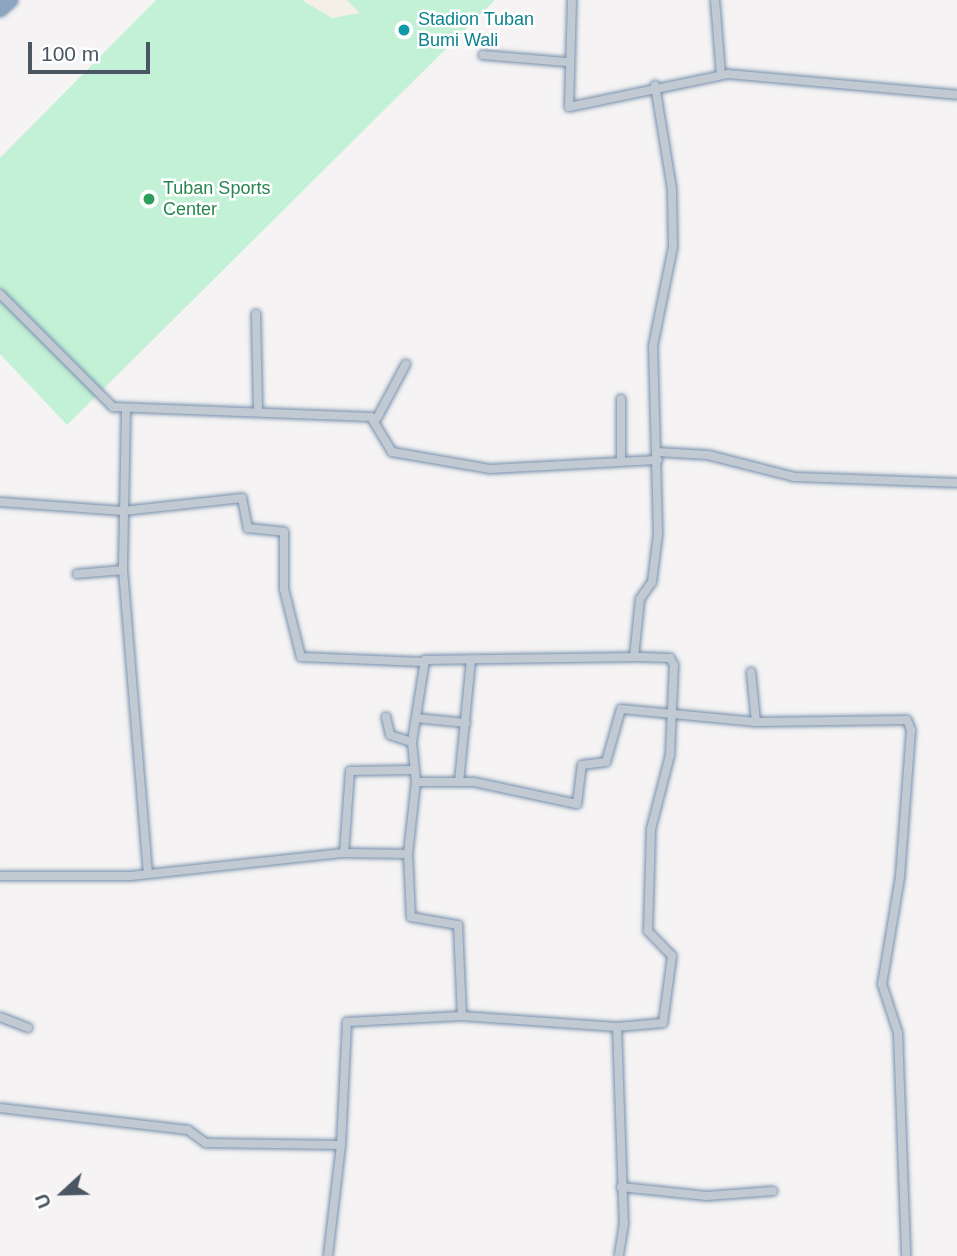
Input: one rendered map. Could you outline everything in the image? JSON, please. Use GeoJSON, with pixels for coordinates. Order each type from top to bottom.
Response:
{"type":"FeatureCollection","features":[{"type":"Feature","properties":{"kind":"highway"},"geometry":{"type":"LineString","coordinates":[[0,10],[11,0]]}},
{"type":"Feature","properties":{"kind":"street"},"geometry":{"type":"LineString","coordinates":[[572,0],[566,62],[569,107],[655,85],[721,75],[957,95]]}},
{"type":"Feature","properties":{"kind":"street"},"geometry":{"type":"LineString","coordinates":[[715,0],[721,75]]}},
{"type":"Feature","properties":{"kind":"street"},"geometry":{"type":"LineString","coordinates":[[483,55],[566,62]]}},
{"type":"Feature","properties":{"kind":"street"},"geometry":{"type":"LineString","coordinates":[[635,657],[640,599],[652,582],[656,555],[658,456],[653,346],[673,247],[673,189],[655,85]]}},
{"type":"Feature","properties":{"kind":"street"},"geometry":{"type":"LineString","coordinates":[[0,295],[97,397],[126,409],[258,409],[377,418]]}},
{"type":"Feature","properties":{"kind":"street"},"geometry":{"type":"LineString","coordinates":[[256,314],[258,409]]}},
{"type":"Feature","properties":{"kind":"street"},"geometry":{"type":"LineString","coordinates":[[406,364],[377,418],[388,449],[405,457],[512,469],[658,456],[708,455],[794,477],[957,483]]}},
{"type":"Feature","properties":{"kind":"street"},"geometry":{"type":"LineString","coordinates":[[621,399],[621,461]]}},
{"type":"Feature","properties":{"kind":"street"},"geometry":{"type":"LineString","coordinates":[[126,409],[123,570],[148,871]]}},
{"type":"Feature","properties":{"kind":"street"},"geometry":{"type":"LineString","coordinates":[[0,502],[123,511],[242,498],[248,528],[284,532],[284,589],[301,657],[423,662],[635,657],[673,661],[675,712],[651,829],[648,931],[672,956],[664,1021],[658,1027],[617,1027],[462,1016],[347,1022],[341,1145],[328,1256]]}},
{"type":"Feature","properties":{"kind":"street"},"geometry":{"type":"LineString","coordinates":[[77,574],[123,570]]}},
{"type":"Feature","properties":{"kind":"street"},"geometry":{"type":"LineString","coordinates":[[459,782],[471,660]]}},
{"type":"Feature","properties":{"kind":"street"},"geometry":{"type":"LineString","coordinates":[[423,662],[412,742],[416,782],[408,854],[411,917],[458,925],[462,1016]]}},
{"type":"Feature","properties":{"kind":"street"},"geometry":{"type":"LineString","coordinates":[[751,672],[756,722]]}},
{"type":"Feature","properties":{"kind":"street"},"geometry":{"type":"LineString","coordinates":[[416,782],[459,782],[577,804],[582,765],[606,762],[619,710],[675,712],[756,722],[890,718],[910,724],[900,877],[882,984],[898,1033],[906,1256]]}},
{"type":"Feature","properties":{"kind":"street"},"geometry":{"type":"LineString","coordinates":[[386,717],[390,735],[412,742]]}},
{"type":"Feature","properties":{"kind":"street"},"geometry":{"type":"LineString","coordinates":[[416,718],[466,723]]}},
{"type":"Feature","properties":{"kind":"street"},"geometry":{"type":"LineString","coordinates":[[344,853],[350,771],[413,770]]}},
{"type":"Feature","properties":{"kind":"street"},"geometry":{"type":"LineString","coordinates":[[0,876],[148,871],[344,853],[408,854]]}},
{"type":"Feature","properties":{"kind":"street"},"geometry":{"type":"LineString","coordinates":[[0,1017],[29,1028]]}},
{"type":"Feature","properties":{"kind":"street"},"geometry":{"type":"LineString","coordinates":[[617,1027],[621,1187],[619,1256]]}},
{"type":"Feature","properties":{"kind":"street"},"geometry":{"type":"LineString","coordinates":[[0,1108],[188,1130],[206,1143],[341,1145]]}},
{"type":"Feature","properties":{"kind":"street"},"geometry":{"type":"LineString","coordinates":[[621,1187],[707,1196],[773,1191]]}},
{"type":"Feature","properties":{"kind":"green space","name":"Tuban Sports Center"},"geometry":{"type":"Polygon","coordinates":[[[156,0],[495,0],[67,425],[0,354],[0,158],[156,0]]]}},
{"type":"Feature","properties":{"kind":"sand"},"geometry":{"type":"Polygon","coordinates":[[[302,0],[347,0],[360,13],[332,18],[302,0]]]}},
{"type":"Feature","properties":{"kind":"place","name":"Stadion Tuban Bumi Wali"},"geometry":{"type":"Point","coordinates":[404,30]}},
{"type":"Feature","properties":{"kind":"place","name":"Tuban Sports Center"},"geometry":{"type":"Point","coordinates":[149,199]}}]}
